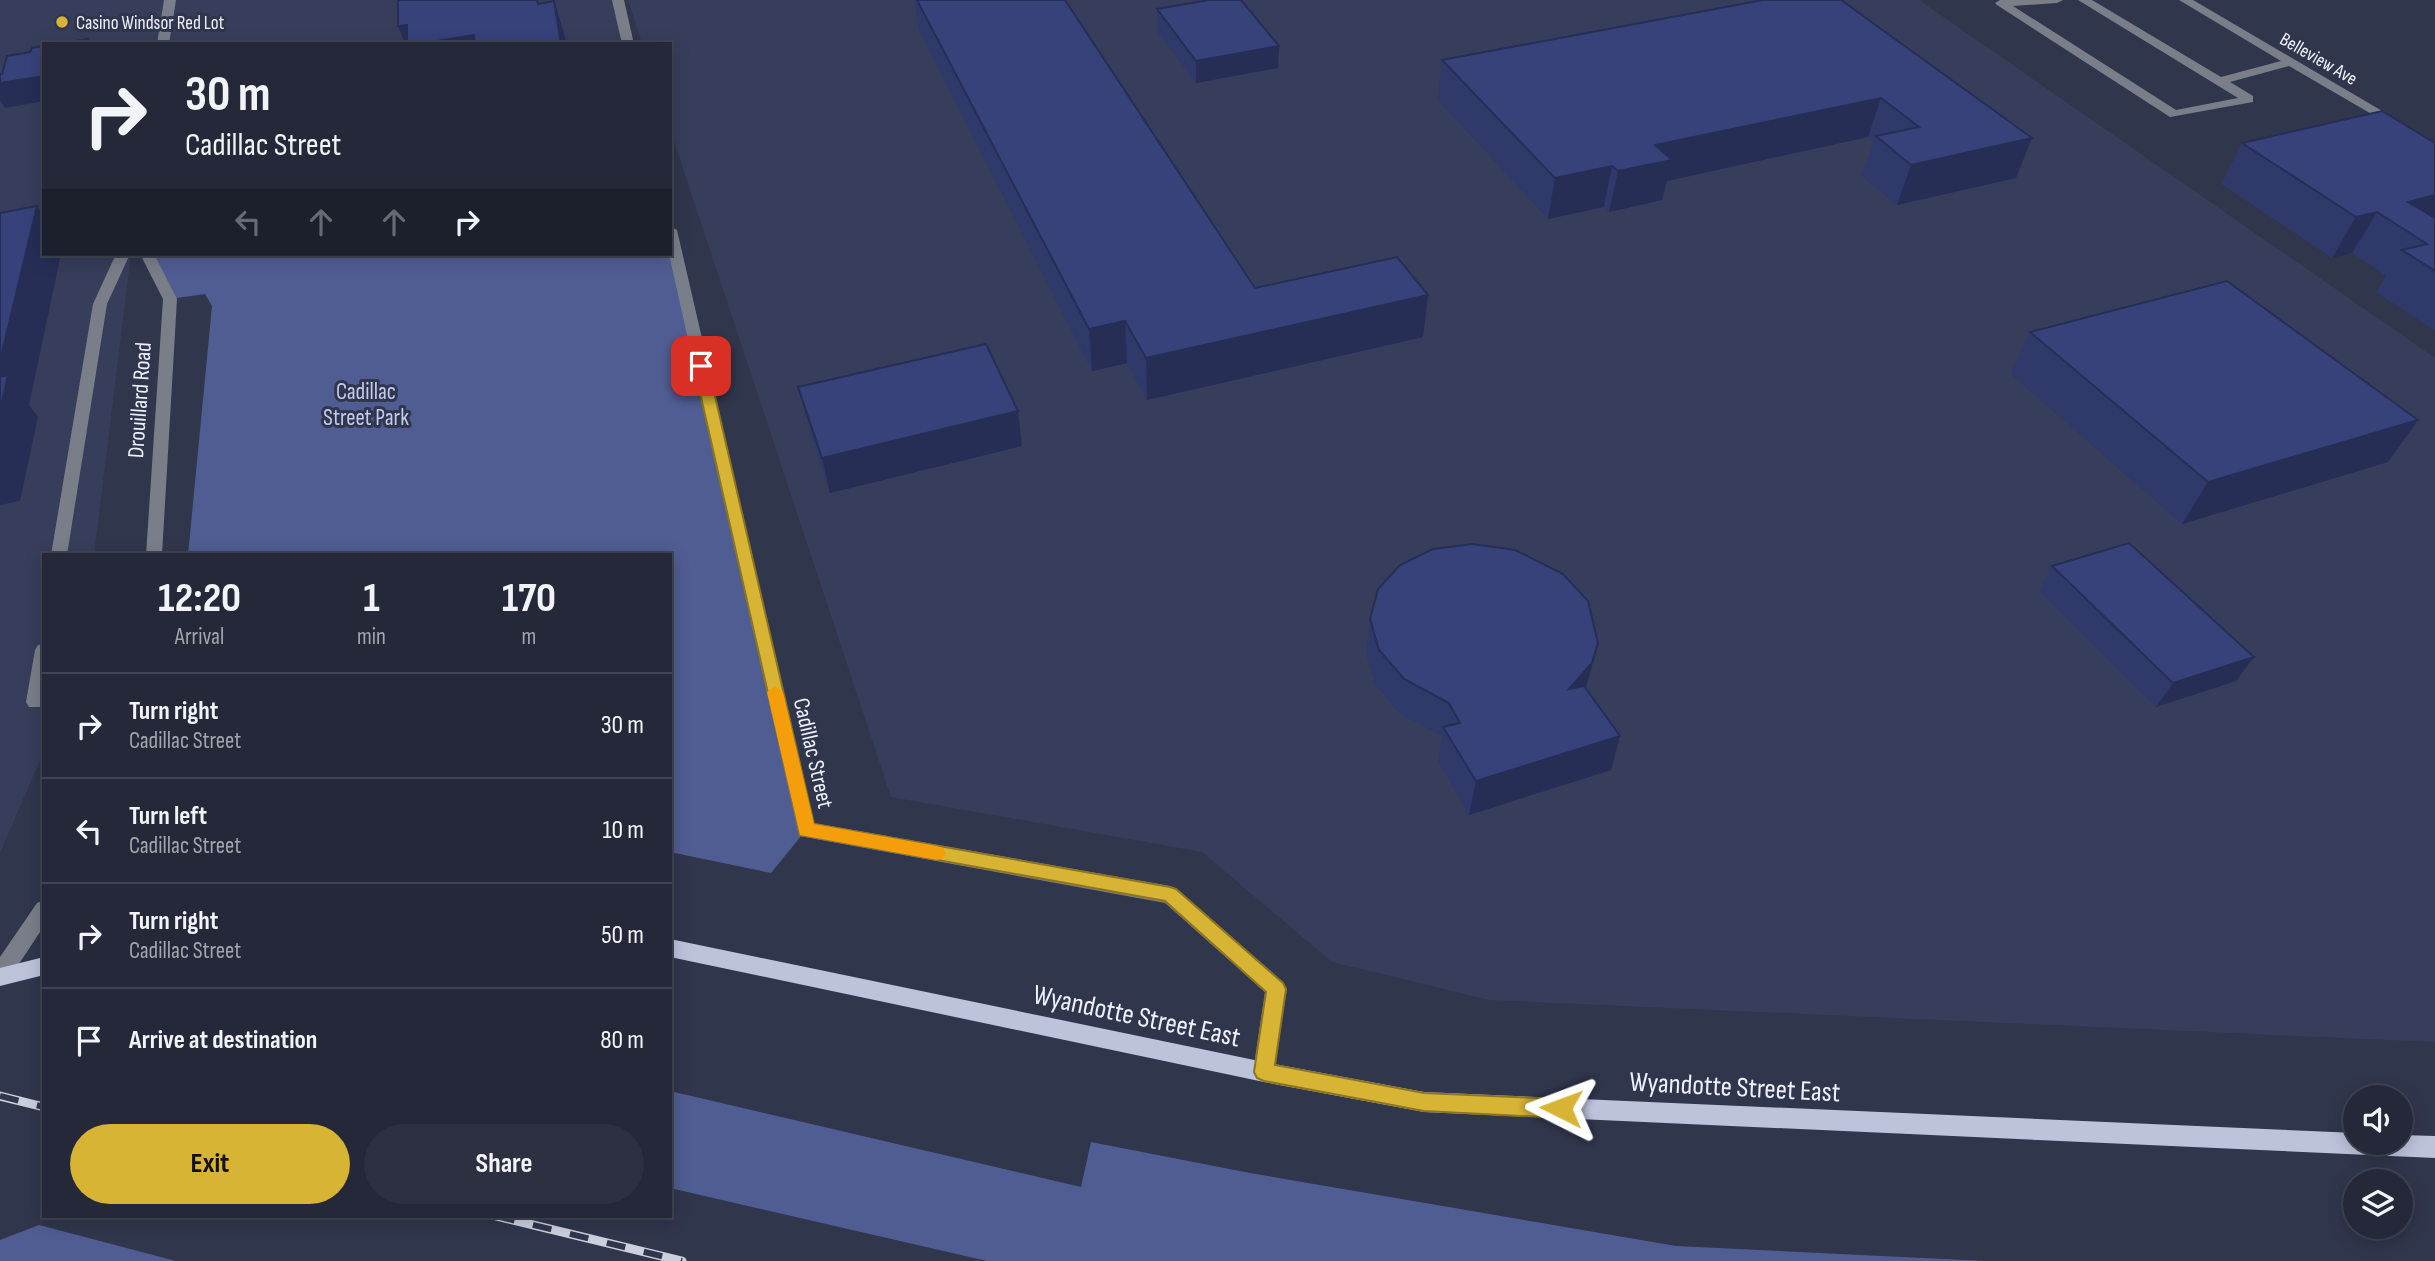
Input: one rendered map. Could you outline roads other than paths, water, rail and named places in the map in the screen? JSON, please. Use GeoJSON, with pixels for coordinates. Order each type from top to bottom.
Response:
{"type":"FeatureCollection","features":[{"type":"Feature","properties":{"kind":"main road","name":"Wyandotte Street East"},"geometry":{"type":"LineString","coordinates":[[672,948],[1264,1072],[1424,1102],[2435,1147]]}},
{"type":"Feature","properties":{"kind":"main road"},"geometry":{"type":"LineString","coordinates":[[0,976],[42,966]]}},
{"type":"Feature","properties":{"kind":"street"},"geometry":{"type":"LineString","coordinates":[[163,42],[170,0]]}},
{"type":"Feature","properties":{"kind":"street"},"geometry":{"type":"LineString","coordinates":[[618,0],[628,42]]}},
{"type":"Feature","properties":{"kind":"street"},"geometry":{"type":"LineString","coordinates":[[2057,0],[2001,3],[2174,114],[2249,99],[2084,0]]}},
{"type":"Feature","properties":{"kind":"street","name":"Belleview Ave"},"geometry":{"type":"LineString","coordinates":[[2185,0],[2435,147]]}},
{"type":"Feature","properties":{"kind":"street"},"geometry":{"type":"LineString","coordinates":[[2221,81],[2291,62]]}},
{"type":"Feature","properties":{"kind":"street","name":"Cadillac Street"},"geometry":{"type":"LineString","coordinates":[[672,239],[806,830],[1170,895],[1276,989],[1264,1072]]}},
{"type":"Feature","properties":{"kind":"street"},"geometry":{"type":"LineString","coordinates":[[59,553],[100,304],[122,256]]}},
{"type":"Feature","properties":{"kind":"street","name":"Drouillard Road"},"geometry":{"type":"LineString","coordinates":[[148,256],[170,299],[154,553]]}},
{"type":"Feature","properties":{"kind":"street"},"geometry":{"type":"LineString","coordinates":[[35,702],[42,662]]}},
{"type":"Feature","properties":{"kind":"street"},"geometry":{"type":"LineString","coordinates":[[0,976],[42,912]]}},
{"type":"Feature","properties":{"kind":"railway"},"geometry":{"type":"LineString","coordinates":[[0,1096],[42,1106]]}},
{"type":"Feature","properties":{"kind":"railway"},"geometry":{"type":"LineString","coordinates":[[504,1218],[682,1261]]}},
{"type":"Feature","properties":{"kind":"place","name":"Casino Windsor Red Lot"},"geometry":{"type":"Point","coordinates":[62,22]}},
{"type":"Feature","properties":{"kind":"park label","name":"Cadillac Street Park"},"geometry":{"type":"Point","coordinates":[366,404]}}]}
